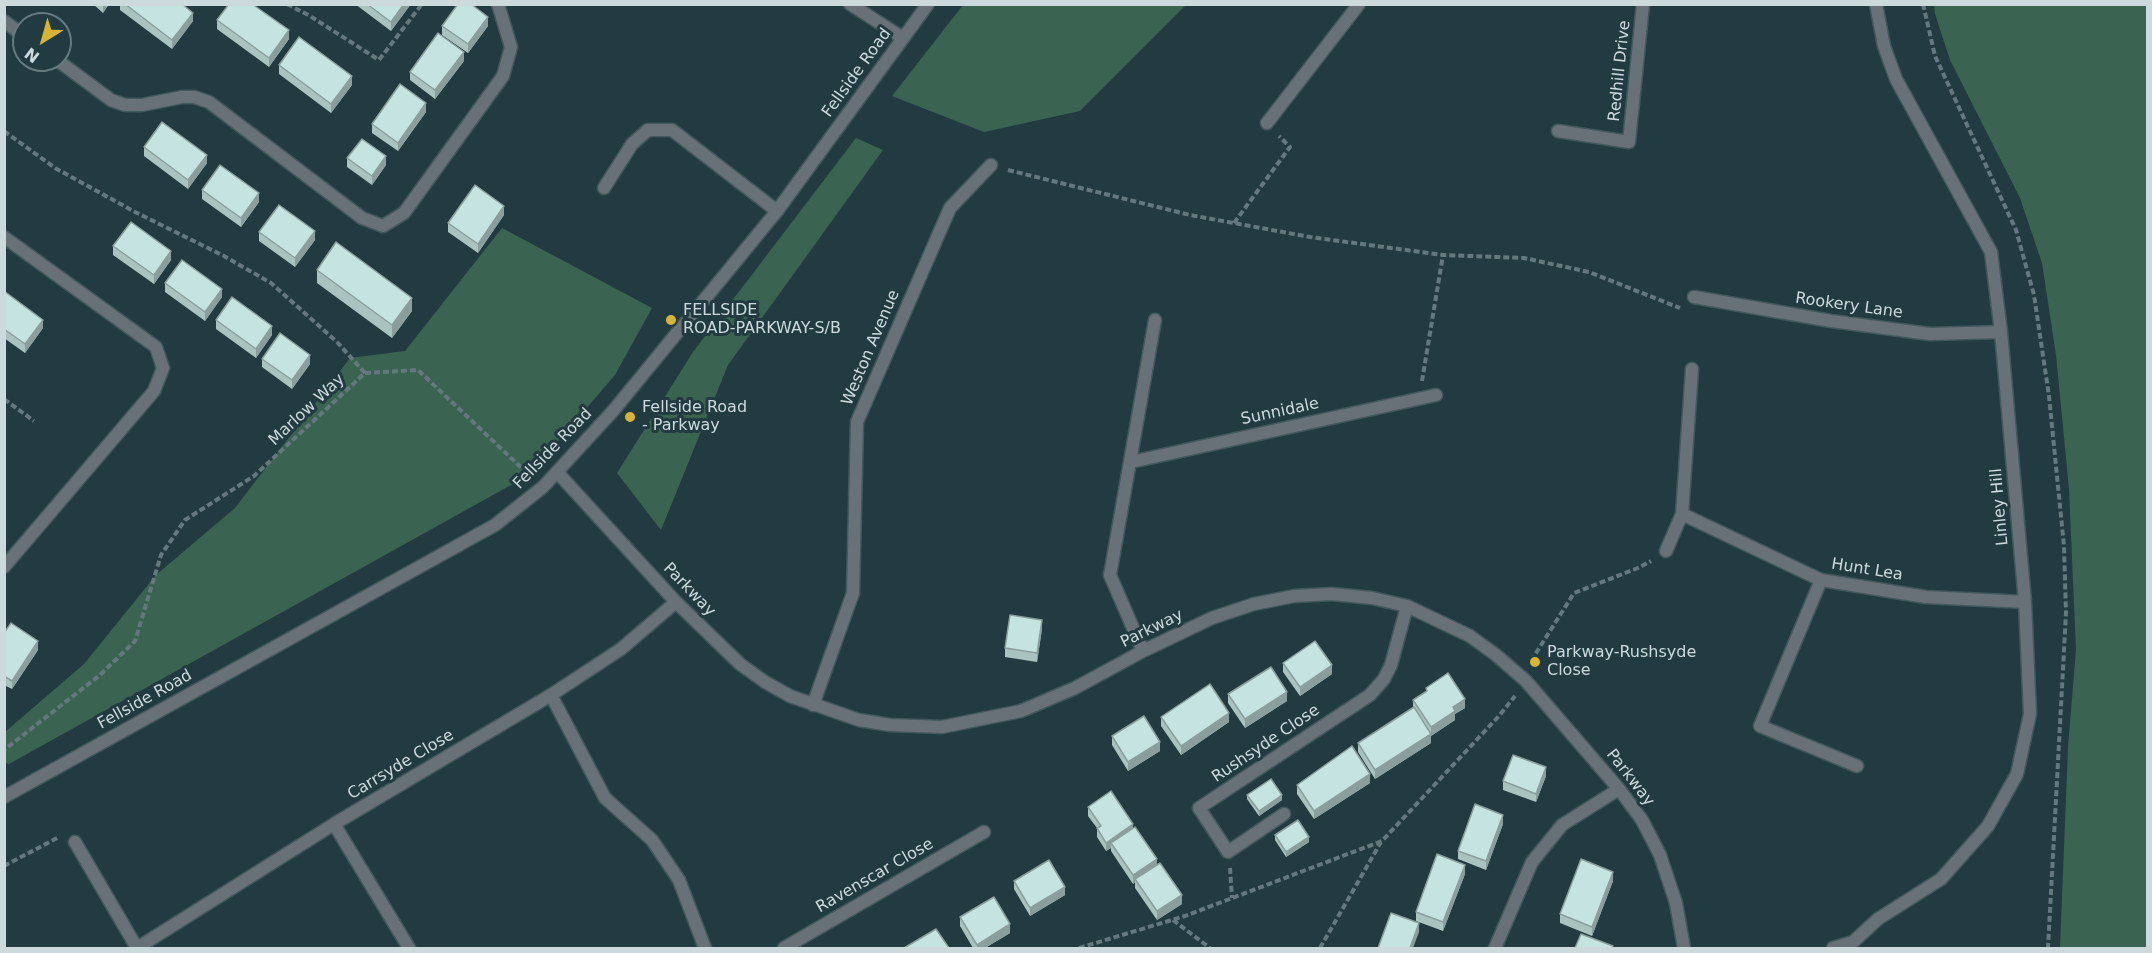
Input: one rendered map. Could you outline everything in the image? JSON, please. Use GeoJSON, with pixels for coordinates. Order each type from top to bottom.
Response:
{"type":"FeatureCollection","features":[{"type":"Feature","properties":{"kind":"street"},"geometry":{"type":"LineString","coordinates":[[72,71],[111,100],[125,105],[142,105],[182,97],[195,97],[209,102],[362,218],[383,226],[404,213],[503,76],[512,46],[498,4]]}},
{"type":"Feature","properties":{"kind":"street"},"geometry":{"type":"LineString","coordinates":[[850,4],[903,38]]}},
{"type":"Feature","properties":{"kind":"street","name":"Fellside Road"},"geometry":{"type":"LineString","coordinates":[[4,796],[495,525],[543,487],[613,411],[777,211],[928,4]]}},
{"type":"Feature","properties":{"kind":"street"},"geometry":{"type":"LineString","coordinates":[[1268,123],[1359,4]]}},
{"type":"Feature","properties":{"kind":"street","name":"Redhill Drive"},"geometry":{"type":"LineString","coordinates":[[1558,131],[1629,142],[1643,4]]}},
{"type":"Feature","properties":{"kind":"street","name":"Linley Hill"},"geometry":{"type":"LineString","coordinates":[[1833,948],[1855,945],[1878,919],[1941,879],[1988,826],[2018,774],[2030,714],[2025,602],[2001,332],[1991,252],[1896,79],[1884,46],[1876,4]]}},
{"type":"Feature","properties":{"kind":"street"},"geometry":{"type":"LineString","coordinates":[[604,188],[632,144],[648,130],[672,130],[777,211]]}},
{"type":"Feature","properties":{"kind":"street","name":"Weston Avenue"},"geometry":{"type":"LineString","coordinates":[[813,705],[853,593],[857,422],[950,208],[991,165]]}},
{"type":"Feature","properties":{"kind":"street"},"geometry":{"type":"LineString","coordinates":[[4,237],[156,347],[163,368],[154,391],[6,561]]}},
{"type":"Feature","properties":{"kind":"street","name":"Rookery Lane"},"geometry":{"type":"LineString","coordinates":[[1694,297],[1831,321],[1930,334],[2001,332]]}},
{"type":"Feature","properties":{"kind":"street"},"geometry":{"type":"LineString","coordinates":[[1143,651],[1110,575],[1155,320]]}},
{"type":"Feature","properties":{"kind":"street"},"geometry":{"type":"LineString","coordinates":[[1666,551],[1682,514],[1692,369]]}},
{"type":"Feature","properties":{"kind":"street","name":"Sunnidale"},"geometry":{"type":"LineString","coordinates":[[1131,462],[1436,396]]}},
{"type":"Feature","properties":{"kind":"street","name":"Parkway"},"geometry":{"type":"LineString","coordinates":[[557,472],[675,602],[717,644],[765,682],[813,705],[859,720],[890,725],[942,727],[1021,711],[1075,688],[1143,651],[1212,618],[1254,604],[1294,596],[1332,594],[1372,598],[1407,606],[1470,636],[1524,679],[1619,789],[1642,820],[1660,855],[1676,903],[1684,948]]}},
{"type":"Feature","properties":{"kind":"street","name":"Hunt Lea"},"geometry":{"type":"LineString","coordinates":[[1682,514],[1821,580],[1926,597],[2025,602]]}},
{"type":"Feature","properties":{"kind":"street"},"geometry":{"type":"LineString","coordinates":[[1821,580],[1760,726],[1857,766]]}},
{"type":"Feature","properties":{"kind":"street","name":"Carrsyde Close"},"geometry":{"type":"LineString","coordinates":[[75,842],[137,948],[334,824],[551,695],[621,649],[675,602]]}},
{"type":"Feature","properties":{"kind":"street","name":"Rushsyde Close"},"geometry":{"type":"LineString","coordinates":[[1228,852],[1199,808],[1370,695],[1384,679],[1390,665],[1407,606]]}},
{"type":"Feature","properties":{"kind":"street"},"geometry":{"type":"LineString","coordinates":[[551,695],[605,798],[651,840],[679,879],[705,948]]}},
{"type":"Feature","properties":{"kind":"street"},"geometry":{"type":"LineString","coordinates":[[1495,948],[1532,862],[1562,825],[1619,789]]}},
{"type":"Feature","properties":{"kind":"street"},"geometry":{"type":"LineString","coordinates":[[1228,852],[1284,814]]}},
{"type":"Feature","properties":{"kind":"street"},"geometry":{"type":"LineString","coordinates":[[334,824],[409,948]]}},
{"type":"Feature","properties":{"kind":"street","name":"Ravenscar Close"},"geometry":{"type":"LineString","coordinates":[[784,948],[984,832]]}},
{"type":"Feature","properties":{"kind":"path"},"geometry":{"type":"LineString","coordinates":[[287,4],[379,60],[422,4]]}},
{"type":"Feature","properties":{"kind":"path"},"geometry":{"type":"LineString","coordinates":[[1234,223],[1290,147],[1268,123]]}},
{"type":"Feature","properties":{"kind":"path","name":"Marlow Way"},"geometry":{"type":"LineString","coordinates":[[4,131],[55,168],[271,283],[337,342],[365,373],[254,476],[185,520],[161,555],[135,641],[100,675],[4,750]]}},
{"type":"Feature","properties":{"kind":"path"},"geometry":{"type":"LineString","coordinates":[[991,165],[1190,215],[1310,237],[1443,255],[1524,258],[1589,272],[1688,311],[1694,297]]}},
{"type":"Feature","properties":{"kind":"path"},"geometry":{"type":"LineString","coordinates":[[1419,399],[1443,255]]}},
{"type":"Feature","properties":{"kind":"path"},"geometry":{"type":"LineString","coordinates":[[365,373],[418,370],[543,487]]}},
{"type":"Feature","properties":{"kind":"path"},"geometry":{"type":"LineString","coordinates":[[4,399],[34,422]]}},
{"type":"Feature","properties":{"kind":"path"},"geometry":{"type":"LineString","coordinates":[[1320,948],[1382,841],[1498,717],[1524,679],[1574,593],[1638,568],[1666,551]]}},
{"type":"Feature","properties":{"kind":"path"},"geometry":{"type":"LineString","coordinates":[[4,866],[69,831],[75,842]]}},
{"type":"Feature","properties":{"kind":"path"},"geometry":{"type":"LineString","coordinates":[[1079,948],[1173,920],[1382,841]]}},
{"type":"Feature","properties":{"kind":"path"},"geometry":{"type":"LineString","coordinates":[[1228,852],[1232,898]]}},
{"type":"Feature","properties":{"kind":"path"},"geometry":{"type":"LineString","coordinates":[[1173,920],[1210,948]]}},
{"type":"Feature","properties":{"kind":"green space"},"geometry":{"type":"Polygon","coordinates":[[[963,5],[1186,5],[1080,111],[984,132],[892,96],[963,5]]]}},
{"type":"Feature","properties":{"kind":"green space"},"geometry":{"type":"Polygon","coordinates":[[[1934,5],[2147,5],[2147,948],[2060,948],[2068,747],[2076,650],[2069,489],[2056,355],[2042,263],[2020,198],[1950,60],[1934,5]]]}},
{"type":"Feature","properties":{"kind":"green space"},"geometry":{"type":"Polygon","coordinates":[[[856,138],[883,150],[728,365],[661,530],[617,473],[693,352],[856,138]]]}},
{"type":"Feature","properties":{"kind":"green space"},"geometry":{"type":"Polygon","coordinates":[[[502,228],[652,308],[615,375],[529,475],[9,764],[5,763],[5,732],[84,664],[156,575],[235,508],[350,358],[405,351],[502,228]]]}},
{"type":"Feature","properties":{"kind":"building"},"geometry":{"type":"Polygon","coordinates":[[[125,4],[182,4],[193,13],[172,40],[125,4]]]}},
{"type":"Feature","properties":{"kind":"building"},"geometry":{"type":"Polygon","coordinates":[[[229,4],[252,4],[289,30],[269,58],[217,20],[229,4]]]}},
{"type":"Feature","properties":{"kind":"building"},"geometry":{"type":"Polygon","coordinates":[[[367,4],[404,4],[391,22],[367,4]]]}},
{"type":"Feature","properties":{"kind":"building"},"geometry":{"type":"Polygon","coordinates":[[[458,4],[471,4],[488,17],[468,44],[442,26],[458,4]]]}},
{"type":"Feature","properties":{"kind":"building"},"geometry":{"type":"Polygon","coordinates":[[[438,33],[464,52],[435,90],[410,72],[438,33]]]}},
{"type":"Feature","properties":{"kind":"building"},"geometry":{"type":"Polygon","coordinates":[[[299,37],[352,76],[331,104],[279,65],[299,37]]]}},
{"type":"Feature","properties":{"kind":"building"},"geometry":{"type":"Polygon","coordinates":[[[400,84],[426,103],[398,143],[372,124],[400,84]]]}},
{"type":"Feature","properties":{"kind":"building"},"geometry":{"type":"Polygon","coordinates":[[[162,122],[207,155],[188,180],[144,147],[162,122]]]}},
{"type":"Feature","properties":{"kind":"building"},"geometry":{"type":"Polygon","coordinates":[[[362,139],[386,156],[372,176],[347,158],[362,139]]]}},
{"type":"Feature","properties":{"kind":"building"},"geometry":{"type":"Polygon","coordinates":[[[220,165],[259,193],[241,218],[202,190],[220,165]]]}},
{"type":"Feature","properties":{"kind":"building"},"geometry":{"type":"Polygon","coordinates":[[[475,185],[504,206],[478,244],[448,223],[475,185]]]}},
{"type":"Feature","properties":{"kind":"building"},"geometry":{"type":"Polygon","coordinates":[[[279,205],[315,231],[295,258],[259,232],[279,205]]]}},
{"type":"Feature","properties":{"kind":"building"},"geometry":{"type":"Polygon","coordinates":[[[131,222],[171,251],[154,275],[113,246],[131,222]]]}},
{"type":"Feature","properties":{"kind":"building"},"geometry":{"type":"Polygon","coordinates":[[[336,242],[412,298],[392,325],[317,270],[336,242]]]}},
{"type":"Feature","properties":{"kind":"building"},"geometry":{"type":"Polygon","coordinates":[[[182,260],[222,289],[205,312],[165,283],[182,260]]]}},
{"type":"Feature","properties":{"kind":"building"},"geometry":{"type":"Polygon","coordinates":[[[4,291],[43,320],[25,344],[4,329],[4,291]]]}},
{"type":"Feature","properties":{"kind":"building"},"geometry":{"type":"Polygon","coordinates":[[[232,297],[272,326],[256,349],[216,320],[232,297]]]}},
{"type":"Feature","properties":{"kind":"building"},"geometry":{"type":"Polygon","coordinates":[[[280,333],[310,355],[292,380],[262,359],[280,333]]]}},
{"type":"Feature","properties":{"kind":"building"},"geometry":{"type":"Polygon","coordinates":[[[1010,615],[1042,620],[1037,653],[1005,648],[1010,615]]]}},
{"type":"Feature","properties":{"kind":"building"},"geometry":{"type":"Polygon","coordinates":[[[11,623],[38,641],[12,681],[4,676],[4,633],[11,623]]]}},
{"type":"Feature","properties":{"kind":"building"},"geometry":{"type":"Polygon","coordinates":[[[1315,641],[1332,665],[1300,687],[1283,663],[1315,641]]]}},
{"type":"Feature","properties":{"kind":"building"},"geometry":{"type":"Polygon","coordinates":[[[1271,667],[1287,692],[1245,719],[1228,694],[1271,667]]]}},
{"type":"Feature","properties":{"kind":"building"},"geometry":{"type":"Polygon","coordinates":[[[1448,673],[1465,699],[1453,707],[1455,711],[1431,727],[1413,700],[1448,673]]]}},
{"type":"Feature","properties":{"kind":"building"},"geometry":{"type":"Polygon","coordinates":[[[1210,684],[1229,713],[1181,746],[1161,717],[1210,684]]]}},
{"type":"Feature","properties":{"kind":"building"},"geometry":{"type":"Polygon","coordinates":[[[1414,707],[1431,734],[1375,770],[1358,743],[1414,707]]]}},
{"type":"Feature","properties":{"kind":"building"},"geometry":{"type":"Polygon","coordinates":[[[1144,716],[1160,742],[1128,762],[1112,736],[1144,716]]]}},
{"type":"Feature","properties":{"kind":"building"},"geometry":{"type":"Polygon","coordinates":[[[1352,746],[1370,774],[1314,811],[1297,785],[1352,746]]]}},
{"type":"Feature","properties":{"kind":"building"},"geometry":{"type":"Polygon","coordinates":[[[1513,755],[1546,767],[1536,794],[1503,781],[1513,755]]]}},
{"type":"Feature","properties":{"kind":"building"},"geometry":{"type":"Polygon","coordinates":[[[1271,779],[1282,795],[1259,811],[1247,795],[1271,779]]]}},
{"type":"Feature","properties":{"kind":"building"},"geometry":{"type":"Polygon","coordinates":[[[1111,791],[1133,824],[1106,843],[1097,828],[1101,826],[1088,807],[1111,791]]]}},
{"type":"Feature","properties":{"kind":"building"},"geometry":{"type":"Polygon","coordinates":[[[1475,804],[1503,815],[1486,861],[1458,851],[1475,804]]]}},
{"type":"Feature","properties":{"kind":"building"},"geometry":{"type":"Polygon","coordinates":[[[1298,820],[1309,837],[1286,852],[1275,835],[1298,820]]]}},
{"type":"Feature","properties":{"kind":"building"},"geometry":{"type":"Polygon","coordinates":[[[1135,827],[1157,859],[1133,875],[1111,843],[1135,827]]]}},
{"type":"Feature","properties":{"kind":"building"},"geometry":{"type":"Polygon","coordinates":[[[1437,854],[1465,865],[1443,922],[1416,912],[1437,854]]]}},
{"type":"Feature","properties":{"kind":"building"},"geometry":{"type":"Polygon","coordinates":[[[1581,859],[1613,872],[1592,927],[1560,914],[1581,859]]]}},
{"type":"Feature","properties":{"kind":"building"},"geometry":{"type":"Polygon","coordinates":[[[1049,860],[1065,887],[1030,908],[1014,881],[1049,860]]]}},
{"type":"Feature","properties":{"kind":"building"},"geometry":{"type":"Polygon","coordinates":[[[1160,863],[1182,895],[1157,911],[1135,879],[1160,863]]]}},
{"type":"Feature","properties":{"kind":"building"},"geometry":{"type":"Polygon","coordinates":[[[994,897],[1010,924],[977,945],[960,917],[994,897]]]}},
{"type":"Feature","properties":{"kind":"building"},"geometry":{"type":"Polygon","coordinates":[[[1391,913],[1419,923],[1410,948],[1378,948],[1391,913]]]}},
{"type":"Feature","properties":{"kind":"building"},"geometry":{"type":"Polygon","coordinates":[[[936,929],[949,948],[904,948],[936,929]]]}},
{"type":"Feature","properties":{"kind":"building"},"geometry":{"type":"Polygon","coordinates":[[[1581,934],[1613,946],[1612,948],[1575,948],[1581,934]]]}},
{"type":"Feature","properties":{"kind":"place","name":"FELLSIDE ROAD-PARKWAY-S/B"},"geometry":{"type":"Point","coordinates":[671,320]}},
{"type":"Feature","properties":{"kind":"place","name":"Fellside Road - Parkway"},"geometry":{"type":"Point","coordinates":[630,417]}},
{"type":"Feature","properties":{"kind":"place","name":"Parkway-Rushsyde Close"},"geometry":{"type":"Point","coordinates":[1535,662]}}]}
